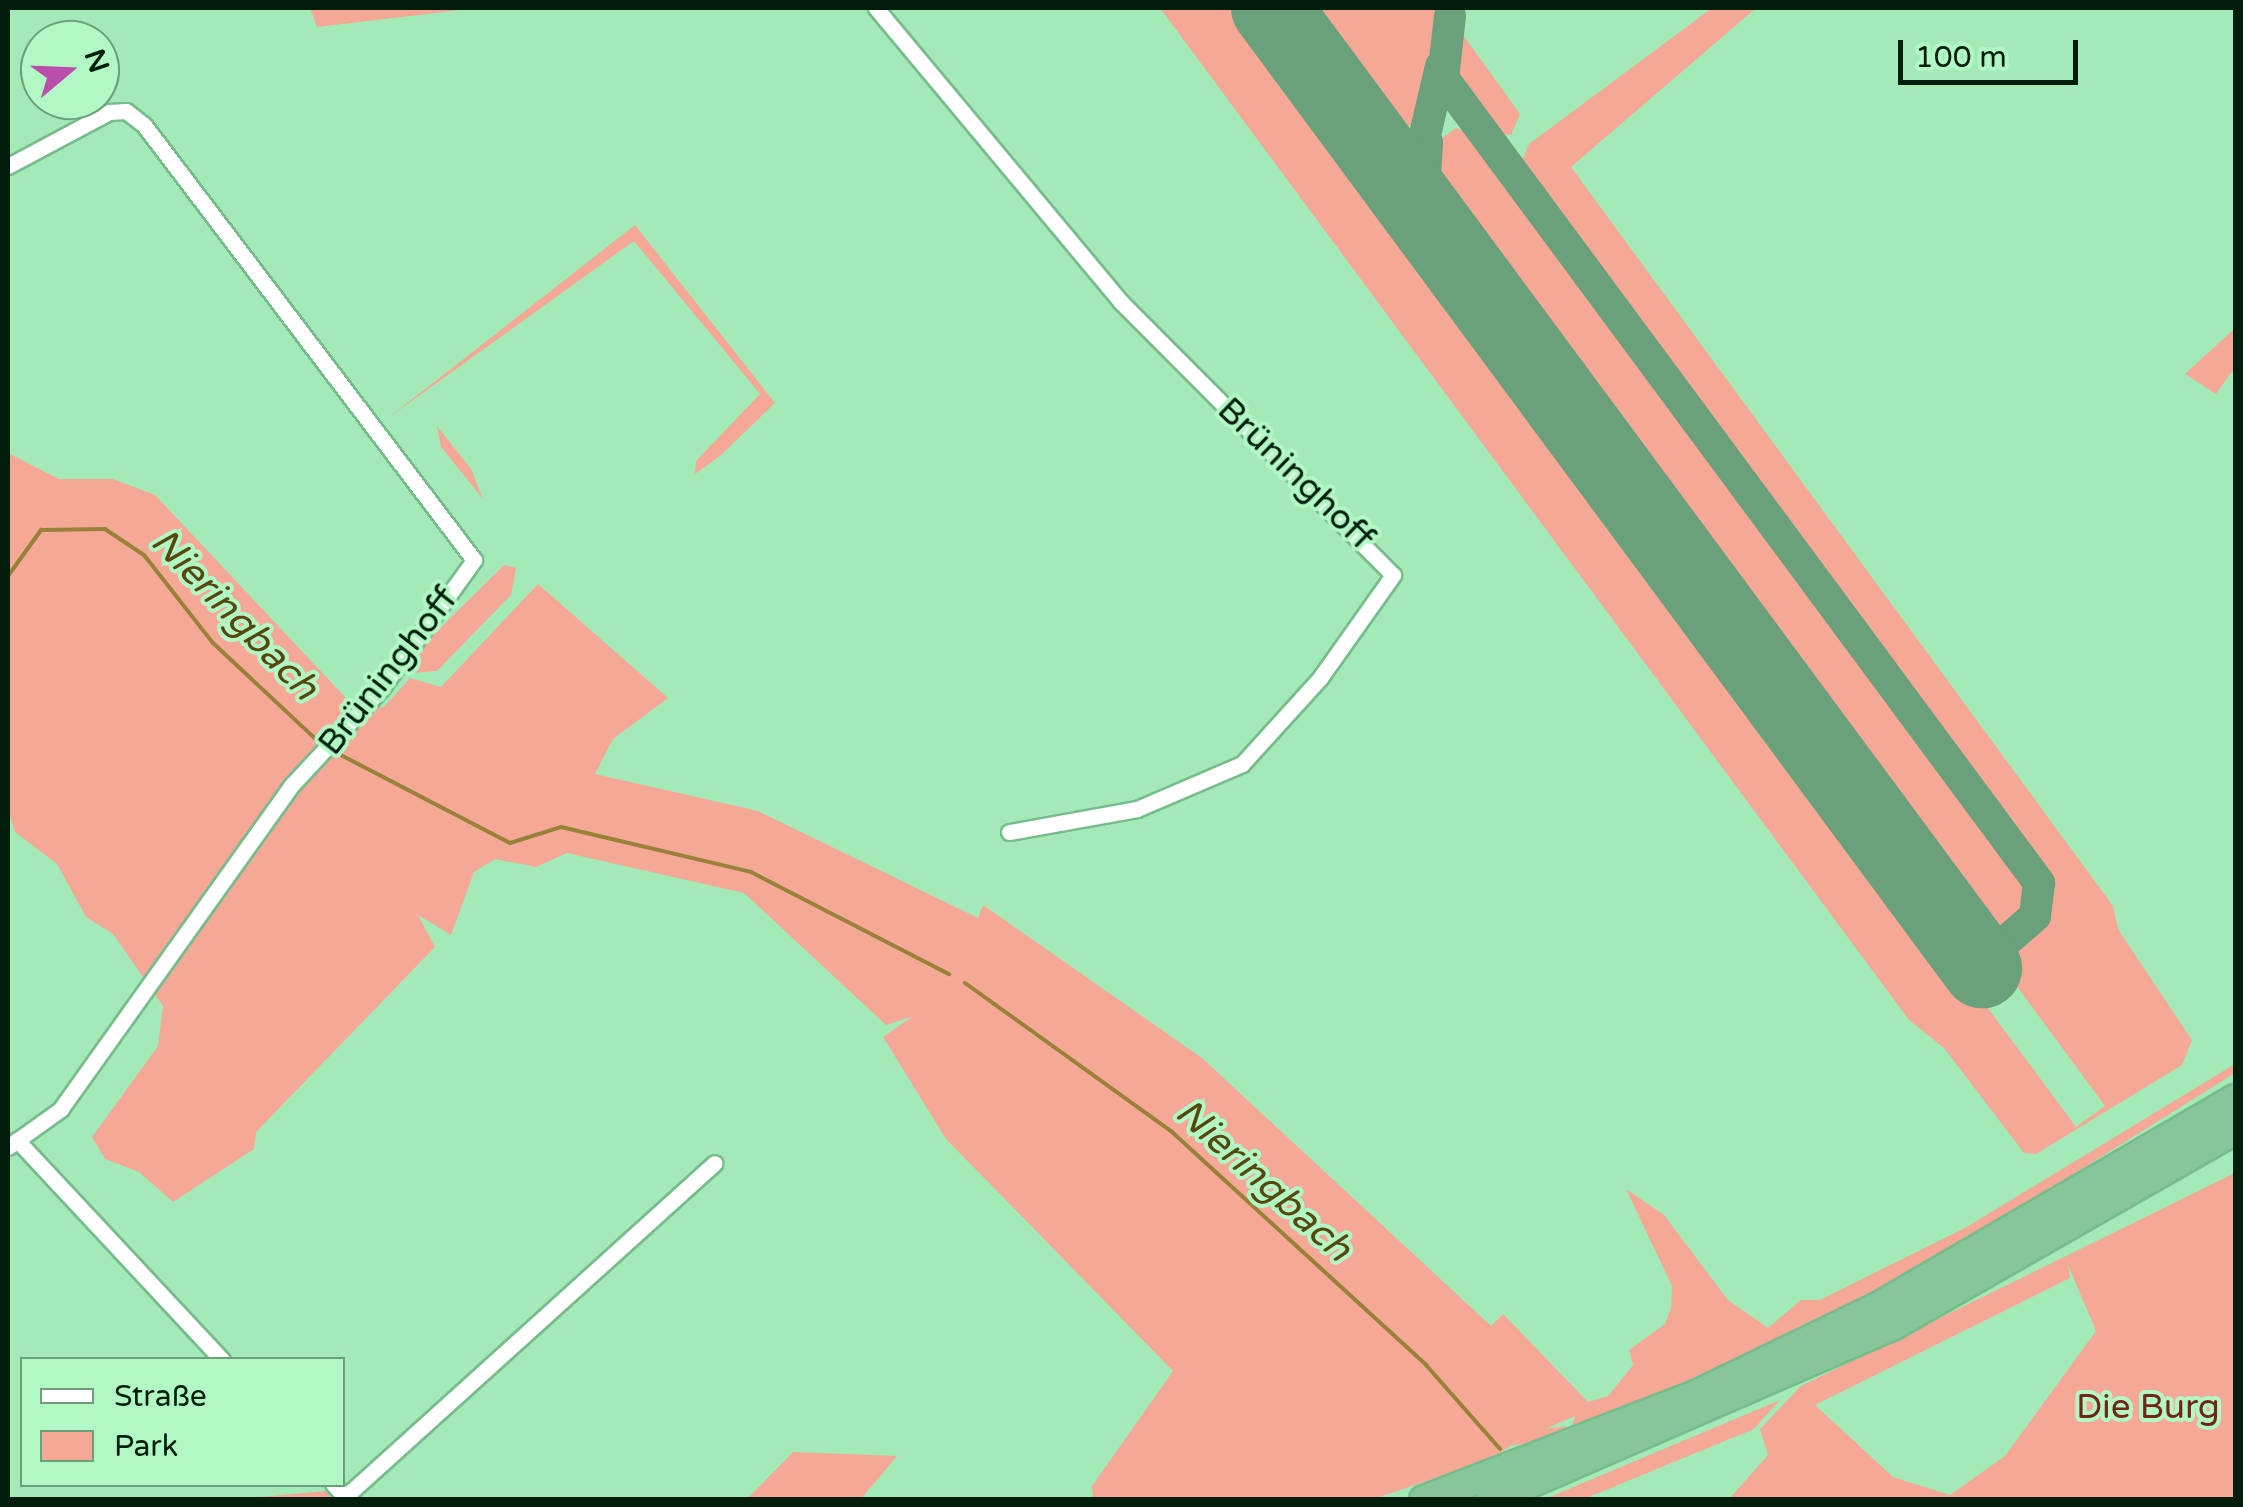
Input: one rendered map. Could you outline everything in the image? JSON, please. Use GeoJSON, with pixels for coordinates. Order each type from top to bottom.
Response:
{"type":"FeatureCollection","features":[{"type":"Feature","properties":{"kind":"highway"},"geometry":{"type":"LineString","coordinates":[[1424,1500],[1694,1396],[1878,1307],[2236,1099]]}},
{"type":"Feature","properties":{"kind":"highway"},"geometry":{"type":"LineString","coordinates":[[2072,1229],[2236,1128]]}},
{"type":"Feature","properties":{"kind":"highway"},"geometry":{"type":"LineString","coordinates":[[1491,1500],[1815,1364],[2072,1229],[2236,1151]]}},
{"type":"Feature","properties":{"kind":"street","name":"Brüninghoff"},"geometry":{"type":"LineString","coordinates":[[876,8],[1112,292],[1393,575],[1320,678],[1242,764],[1136,810],[1009,832]]}},
{"type":"Feature","properties":{"kind":"street","name":"Brüninghoff"},"geometry":{"type":"LineString","coordinates":[[8,166],[109,112],[126,111],[144,125],[474,560],[381,689],[290,786],[61,1109],[12,1144],[219,1357]]}},
{"type":"Feature","properties":{"kind":"street"},"geometry":{"type":"LineString","coordinates":[[336,1487],[345,1497],[715,1163]]}},
{"type":"Feature","properties":{"kind":"green space"},"geometry":{"type":"Polygon","coordinates":[[[310,8],[478,8],[317,27],[310,8]]]}},
{"type":"Feature","properties":{"kind":"green space"},"geometry":{"type":"Polygon","coordinates":[[[1160,8],[1247,8],[2076,1127],[2105,1106],[1996,958],[2042,917],[2042,874],[1519,168],[1529,144],[1712,8],[1756,8],[1571,167],[2113,906],[2118,929],[2192,1040],[2182,1065],[2036,1154],[2024,1153],[1944,1048],[1909,1020],[1160,8]]]}},
{"type":"Feature","properties":{"kind":"green space"},"geometry":{"type":"Polygon","coordinates":[[[1292,8],[1437,8],[1420,123],[1384,132],[1292,8]]]}},
{"type":"Feature","properties":{"kind":"green space"},"geometry":{"type":"Polygon","coordinates":[[[1458,28],[1520,114],[1511,135],[1493,133],[1448,72],[1458,28]]]}},
{"type":"Feature","properties":{"kind":"green space"},"geometry":{"type":"Polygon","coordinates":[[[1456,128],[1480,140],[2026,875],[2032,906],[2009,930],[1987,933],[1969,920],[1430,193],[1434,144],[1456,128]]]}},
{"type":"Feature","properties":{"kind":"green space"},"geometry":{"type":"Polygon","coordinates":[[[635,225],[775,403],[720,456],[695,474],[696,461],[760,394],[634,241],[388,418],[635,225]]]}},
{"type":"Feature","properties":{"kind":"green space"},"geometry":{"type":"Polygon","coordinates":[[[2235,328],[2235,367],[2216,394],[2185,374],[2235,328]]]}},
{"type":"Feature","properties":{"kind":"green space"},"geometry":{"type":"Polygon","coordinates":[[[437,426],[471,469],[483,499],[441,447],[437,426]]]}},
{"type":"Feature","properties":{"kind":"green space"},"geometry":{"type":"Polygon","coordinates":[[[8,453],[59,479],[113,479],[155,495],[362,715],[372,702],[383,708],[410,678],[441,687],[538,584],[668,698],[613,739],[595,774],[758,811],[978,918],[983,905],[1202,1058],[1491,1326],[1503,1314],[1588,1402],[1608,1396],[1633,1365],[1629,1350],[1665,1324],[1671,1308],[1672,1286],[1626,1189],[1664,1215],[1728,1300],[1768,1328],[1801,1300],[1820,1300],[1965,1228],[2235,1064],[2235,1073],[1898,1284],[1669,1392],[1570,1432],[1575,1416],[1545,1429],[1566,1426],[1562,1436],[1511,1446],[1522,1438],[1491,1459],[1374,1499],[1093,1499],[1092,1486],[1173,1371],[946,1139],[883,1037],[913,1016],[886,1025],[744,893],[567,853],[536,867],[495,859],[474,872],[451,935],[418,915],[435,947],[256,1132],[254,1149],[173,1202],[139,1172],[105,1159],[92,1137],[158,1046],[163,1006],[113,934],[86,917],[57,864],[15,832],[8,810],[8,453]]]}},
{"type":"Feature","properties":{"kind":"green space"},"geometry":{"type":"Polygon","coordinates":[[[504,565],[516,568],[511,595],[437,671],[411,673],[419,649],[504,565]]]}},
{"type":"Feature","properties":{"kind":"green space","name":"Die Burg"},"geometry":{"type":"Polygon","coordinates":[[[2235,1173],[2235,1499],[1729,1499],[1768,1455],[1760,1429],[1801,1386],[2235,1173]],[[2068,1265],[2070,1278],[1815,1405],[1893,1477],[1950,1495],[2005,1456],[2096,1331],[2068,1265]]]}},
{"type":"Feature","properties":{"kind":"green space"},"geometry":{"type":"Polygon","coordinates":[[[1780,1400],[1754,1429],[1584,1499],[1545,1499],[1780,1400]]]}},
{"type":"Feature","properties":{"kind":"green space"},"geometry":{"type":"Polygon","coordinates":[[[793,1452],[897,1456],[861,1499],[747,1499],[793,1452]]]}},
{"type":"Feature","properties":{"kind":"green space"},"geometry":{"type":"Polygon","coordinates":[[[326,1491],[335,1499],[239,1499],[326,1491]]]}},
{"type":"Feature","properties":{"kind":"waterway","name":"Nieringbach"},"geometry":{"type":"LineString","coordinates":[[8,576],[41,530],[105,529],[144,555],[213,643],[321,744]]}},
{"type":"Feature","properties":{"kind":"waterway","name":"Nieringbach"},"geometry":{"type":"LineString","coordinates":[[337,753],[510,843],[561,827],[751,872],[949,974]]}},
{"type":"Feature","properties":{"kind":"waterway","name":"Nieringbach"},"geometry":{"type":"LineString","coordinates":[[965,983],[1172,1132],[1426,1365],[1500,1449]]}},
{"type":"Feature","properties":{"kind":"taxiway"},"geometry":{"type":"LineString","coordinates":[[1450,16],[1443,78],[2039,883],[2035,916],[2005,942],[1984,950],[1960,939]]}},
{"type":"Feature","properties":{"kind":"taxiway"},"geometry":{"type":"LineString","coordinates":[[1377,149],[1398,162],[1421,152],[1441,66]]}},
{"type":"Feature","properties":{"kind":"taxiway"},"geometry":{"type":"LineString","coordinates":[[1423,212],[1427,142]]}},
{"type":"Feature","properties":{"kind":"runway"},"geometry":{"type":"LineString","coordinates":[[1271,8],[1982,968]]}}]}
